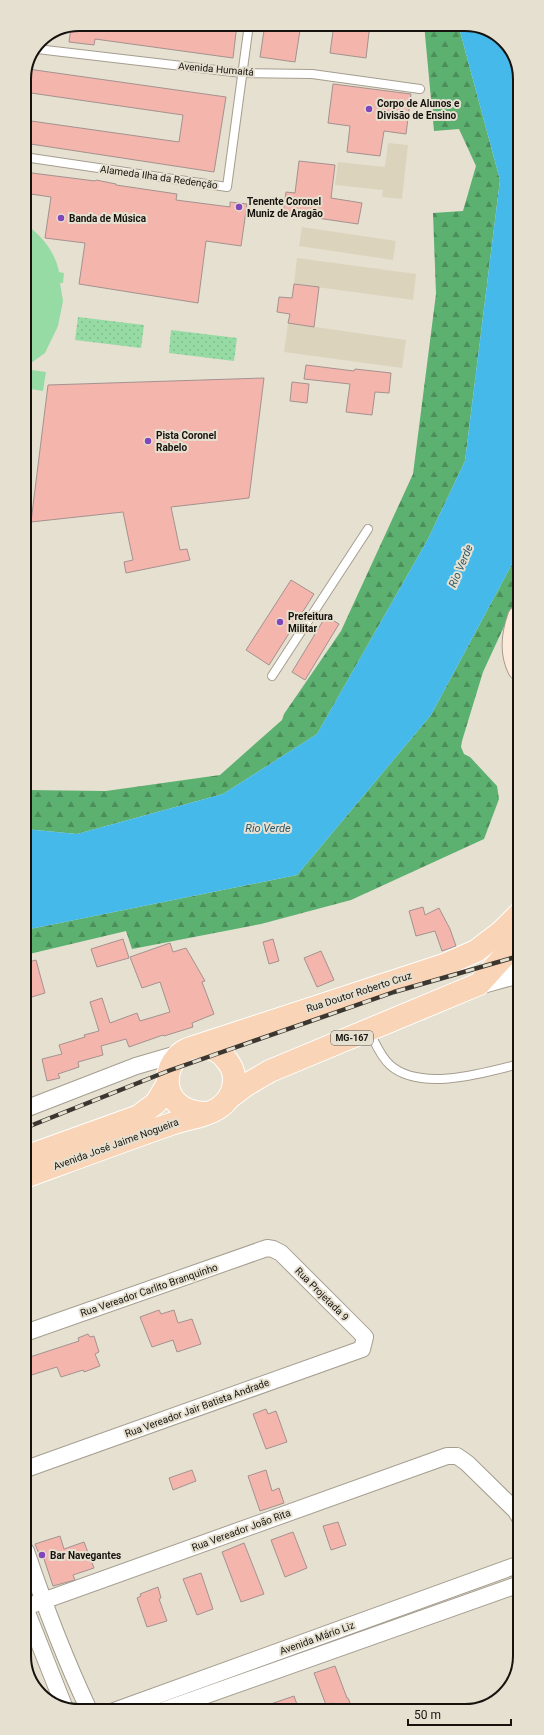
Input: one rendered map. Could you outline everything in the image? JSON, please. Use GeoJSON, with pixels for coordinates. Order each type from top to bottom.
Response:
{"type":"FeatureCollection","features":[{"type":"Feature","properties":{"kind":"main road","name":"Rua Doutor Roberto Cruz"},"geometry":{"type":"LineString","coordinates":[[186,1051],[241,1030],[444,965],[476,951],[501,932],[513,920]]}},
{"type":"Feature","properties":{"kind":"main road","name":"Avenida José Jaime Nogueira"},"geometry":{"type":"LineString","coordinates":[[31,1175],[219,1108],[246,1085],[270,1071],[479,984],[513,947]]}},
{"type":"Feature","properties":{"kind":"main road"},"geometry":{"type":"LineString","coordinates":[[186,1051],[199,1047],[210,1048],[220,1053],[229,1062],[234,1074],[234,1086],[229,1098]]}},
{"type":"Feature","properties":{"kind":"main road","name":"Avenida José Jaime Nogueira"},"geometry":{"type":"LineString","coordinates":[[31,1155],[139,1116],[156,1104],[167,1085],[168,1071],[175,1058],[186,1051]]}},
{"type":"Feature","properties":{"kind":"main road","name":"Avenida José Jaime Nogueira"},"geometry":{"type":"LineString","coordinates":[[167,1085],[172,1097],[181,1107],[193,1113],[206,1113]]}},
{"type":"Feature","properties":{"kind":"street"},"geometry":{"type":"LineString","coordinates":[[479,984],[513,975]]}},
{"type":"Feature","properties":{"kind":"street","name":"Rua Doutor Roberto Cruz"},"geometry":{"type":"LineString","coordinates":[[31,1107],[136,1066],[186,1051]]}},
{"type":"Feature","properties":{"kind":"street","name":"Rua Vereador Carlito Branquinho"},"geometry":{"type":"LineString","coordinates":[[31,1331],[267,1248],[273,1249]]}},
{"type":"Feature","properties":{"kind":"street","name":"Rua Projetada 9"},"geometry":{"type":"LineString","coordinates":[[273,1249],[281,1253],[365,1337],[364,1343]]}},
{"type":"Feature","properties":{"kind":"street","name":"Rua Vereador Jair Batista Andrade"},"geometry":{"type":"LineString","coordinates":[[31,1467],[362,1349],[364,1343]]}},
{"type":"Feature","properties":{"kind":"street","name":"Rua Vereador João Rita"},"geometry":{"type":"LineString","coordinates":[[31,1606],[43,1600],[447,1456],[457,1456],[467,1463],[513,1508]]}},
{"type":"Feature","properties":{"kind":"street"},"geometry":{"type":"LineString","coordinates":[[31,1565],[84,1704]]}},
{"type":"Feature","properties":{"kind":"street","name":"Avenida Mário Liz"},"geometry":{"type":"LineString","coordinates":[[133,1704],[513,1567]]}},
{"type":"Feature","properties":{"kind":"street","name":"Avenida Mário Liz"},"geometry":{"type":"LineString","coordinates":[[181,1704],[513,1586]]}},
{"type":"Feature","properties":{"kind":"street"},"geometry":{"type":"LineString","coordinates":[[31,1622],[62,1700]]}},
{"type":"Feature","properties":{"kind":"lane","name":"Alameda Ilha da Redenção"},"geometry":{"type":"LineString","coordinates":[[31,158],[227,187],[248,31]]}},
{"type":"Feature","properties":{"kind":"lane","name":"Avenida Humaitá"},"geometry":{"type":"LineString","coordinates":[[41,50],[242,73],[312,74],[420,89]]}},
{"type":"Feature","properties":{"kind":"lane"},"geometry":{"type":"LineString","coordinates":[[272,676],[368,529]]}},
{"type":"Feature","properties":{"kind":"lane"},"geometry":{"type":"LineString","coordinates":[[369,1031],[383,1057],[389,1064],[399,1072],[411,1077],[427,1079],[472,1076],[513,1066]]}},
{"type":"Feature","properties":{"kind":"shaded area"},"geometry":{"type":"Polygon","coordinates":[[[388,143],[408,145],[402,199],[382,197],[383,190],[335,185],[338,162],[385,167],[388,143]]]}},
{"type":"Feature","properties":{"kind":"shaded area"},"geometry":{"type":"Polygon","coordinates":[[[302,227],[396,241],[393,260],[299,246],[302,227]]]}},
{"type":"Feature","properties":{"kind":"shaded area"},"geometry":{"type":"Polygon","coordinates":[[[297,258],[416,274],[413,300],[294,284],[297,258]]]}},
{"type":"Feature","properties":{"kind":"shaded area"},"geometry":{"type":"Polygon","coordinates":[[[288,323],[406,340],[402,368],[284,352],[288,323]]]}},
{"type":"Feature","properties":{"kind":"green space"},"geometry":{"type":"Polygon","coordinates":[[[425,31],[460,31],[500,180],[465,461],[428,539],[317,734],[223,794],[77,834],[31,830],[31,790],[106,791],[220,775],[282,720],[284,714],[341,631],[413,474],[436,294],[433,213],[463,211],[476,166],[459,129],[434,131],[425,31]]]}},
{"type":"Feature","properties":{"kind":"green space"},"geometry":{"type":"Polygon","coordinates":[[[31,229],[42,238],[51,251],[55,258],[59,272],[64,273],[63,283],[60,283],[63,301],[58,326],[45,353],[31,363],[31,229]]]}},
{"type":"Feature","properties":{"kind":"green space"},"geometry":{"type":"Polygon","coordinates":[[[78,317],[144,325],[141,348],[75,340],[78,317]]]}},
{"type":"Feature","properties":{"kind":"green space"},"geometry":{"type":"Polygon","coordinates":[[[171,330],[237,338],[234,361],[169,353],[171,330]]]}},
{"type":"Feature","properties":{"kind":"green space"},"geometry":{"type":"Polygon","coordinates":[[[31,370],[46,372],[43,391],[31,389],[31,370]]]}},
{"type":"Feature","properties":{"kind":"green space"},"geometry":{"type":"Polygon","coordinates":[[[513,562],[513,607],[483,672],[461,747],[464,754],[470,757],[497,786],[499,799],[484,839],[351,900],[261,924],[132,949],[126,931],[31,954],[31,929],[297,875],[431,715],[513,562]]]}},
{"type":"Feature","properties":{"kind":"water","name":"Rio Verde"},"geometry":{"type":"Polygon","coordinates":[[[460,31],[474,32],[489,37],[497,43],[505,52],[513,73],[513,562],[431,715],[297,875],[31,929],[31,830],[77,834],[223,794],[317,734],[428,539],[465,461],[500,180],[460,31]]]}},
{"type":"Feature","properties":{"kind":"building"},"geometry":{"type":"Polygon","coordinates":[[[79,31],[236,31],[233,58],[95,39],[94,45],[69,42],[70,32],[79,31]]]}},
{"type":"Feature","properties":{"kind":"building"},"geometry":{"type":"Polygon","coordinates":[[[264,31],[300,31],[295,62],[260,57],[264,31]]]}},
{"type":"Feature","properties":{"kind":"building"},"geometry":{"type":"Polygon","coordinates":[[[333,31],[369,31],[366,58],[330,53],[333,31]]]}},
{"type":"Feature","properties":{"kind":"building"},"geometry":{"type":"Polygon","coordinates":[[[32,70],[226,97],[214,172],[31,144],[31,121],[179,142],[183,115],[31,93],[32,70]]]}},
{"type":"Feature","properties":{"kind":"building","name":"Corpo de Alunos e Divisão de Ensino"},"geometry":{"type":"Polygon","coordinates":[[[333,84],[411,94],[406,134],[384,131],[380,156],[347,152],[350,126],[328,123],[333,84]]]}},
{"type":"Feature","properties":{"kind":"building"},"geometry":{"type":"Polygon","coordinates":[[[299,161],[335,165],[331,198],[362,203],[358,224],[283,213],[286,192],[295,193],[299,161]]]}},
{"type":"Feature","properties":{"kind":"building"},"geometry":{"type":"Polygon","coordinates":[[[31,173],[96,180],[116,185],[177,194],[176,200],[230,207],[230,202],[247,204],[241,246],[206,241],[198,303],[79,284],[85,243],[45,238],[51,197],[31,194],[31,173]]]}},
{"type":"Feature","properties":{"kind":"building"},"geometry":{"type":"Polygon","coordinates":[[[294,284],[319,287],[314,327],[288,323],[290,314],[277,312],[279,297],[292,298],[294,284]]]}},
{"type":"Feature","properties":{"kind":"building"},"geometry":{"type":"Polygon","coordinates":[[[306,365],[354,371],[355,369],[391,373],[389,393],[375,392],[372,415],[346,412],[350,384],[304,379],[306,365]]]}},
{"type":"Feature","properties":{"kind":"building","name":"Pista Coronel Rabelo"},"geometry":{"type":"Polygon","coordinates":[[[264,378],[249,498],[171,507],[180,550],[187,549],[190,560],[126,573],[124,562],[133,560],[123,512],[31,522],[48,385],[264,378]]]}},
{"type":"Feature","properties":{"kind":"building"},"geometry":{"type":"Polygon","coordinates":[[[292,382],[309,384],[307,403],[290,401],[292,382]]]}},
{"type":"Feature","properties":{"kind":"building","name":"Prefeitura Militar"},"geometry":{"type":"Polygon","coordinates":[[[291,580],[314,594],[269,665],[246,650],[291,580]]]}},
{"type":"Feature","properties":{"kind":"building"},"geometry":{"type":"Polygon","coordinates":[[[326,616],[339,624],[305,680],[292,672],[326,616]]]}},
{"type":"Feature","properties":{"kind":"building"},"geometry":{"type":"Polygon","coordinates":[[[423,907],[425,915],[439,908],[450,929],[456,946],[442,951],[435,931],[416,936],[409,911],[423,907]]]}},
{"type":"Feature","properties":{"kind":"building"},"geometry":{"type":"Polygon","coordinates":[[[123,939],[129,958],[97,967],[91,949],[123,939]]]}},
{"type":"Feature","properties":{"kind":"building"},"geometry":{"type":"Polygon","coordinates":[[[273,939],[279,961],[269,964],[263,942],[273,939]]]}},
{"type":"Feature","properties":{"kind":"building"},"geometry":{"type":"Polygon","coordinates":[[[170,943],[173,952],[186,948],[205,981],[202,982],[214,1014],[192,1023],[193,1027],[164,1036],[163,1035],[129,1047],[126,1039],[101,1046],[103,1055],[78,1062],[79,1067],[58,1074],[60,1078],[47,1081],[42,1059],[62,1054],[59,1045],[99,1031],[90,1002],[102,998],[110,1023],[137,1013],[140,1021],[170,1012],[160,982],[142,988],[130,957],[170,943]]]}},
{"type":"Feature","properties":{"kind":"building"},"geometry":{"type":"Polygon","coordinates":[[[321,951],[334,980],[317,987],[304,958],[321,951]]]}},
{"type":"Feature","properties":{"kind":"building"},"geometry":{"type":"Polygon","coordinates":[[[36,960],[45,993],[31,997],[31,961],[36,960]]]}},
{"type":"Feature","properties":{"kind":"building"},"geometry":{"type":"Polygon","coordinates":[[[159,1310],[161,1314],[174,1310],[178,1323],[192,1319],[201,1344],[177,1352],[173,1340],[152,1347],[140,1317],[159,1310]]]}},
{"type":"Feature","properties":{"kind":"building"},"geometry":{"type":"Polygon","coordinates":[[[88,1334],[90,1337],[94,1336],[99,1352],[95,1354],[100,1366],[84,1372],[83,1370],[61,1377],[57,1367],[31,1375],[31,1357],[79,1341],[78,1338],[88,1334]]]}},
{"type":"Feature","properties":{"kind":"building"},"geometry":{"type":"Polygon","coordinates":[[[266,1409],[268,1414],[276,1411],[287,1442],[266,1449],[253,1414],[266,1409]]]}},
{"type":"Feature","properties":{"kind":"building"},"geometry":{"type":"Polygon","coordinates":[[[192,1470],[196,1481],[173,1490],[169,1478],[192,1470]]]}},
{"type":"Feature","properties":{"kind":"building"},"geometry":{"type":"Polygon","coordinates":[[[266,1470],[272,1491],[279,1488],[284,1503],[260,1511],[248,1476],[266,1470]]]}},
{"type":"Feature","properties":{"kind":"building"},"geometry":{"type":"Polygon","coordinates":[[[338,1522],[346,1545],[331,1550],[323,1526],[338,1522]]]}},
{"type":"Feature","properties":{"kind":"building"},"geometry":{"type":"Polygon","coordinates":[[[293,1532],[307,1568],[285,1577],[271,1540],[293,1532]]]}},
{"type":"Feature","properties":{"kind":"building"},"geometry":{"type":"Polygon","coordinates":[[[60,1536],[64,1549],[84,1542],[94,1568],[73,1575],[75,1580],[53,1586],[42,1553],[39,1554],[35,1544],[60,1536]]]}},
{"type":"Feature","properties":{"kind":"building"},"geometry":{"type":"Polygon","coordinates":[[[244,1543],[264,1594],[241,1602],[222,1552],[244,1543]]]}},
{"type":"Feature","properties":{"kind":"building"},"geometry":{"type":"Polygon","coordinates":[[[201,1573],[213,1609],[197,1615],[183,1579],[201,1573]]]}},
{"type":"Feature","properties":{"kind":"building"},"geometry":{"type":"Polygon","coordinates":[[[158,1587],[161,1598],[159,1599],[167,1621],[147,1627],[137,1598],[141,1596],[140,1594],[158,1587]]]}},
{"type":"Feature","properties":{"kind":"building"},"geometry":{"type":"Polygon","coordinates":[[[335,1666],[350,1704],[326,1704],[314,1673],[335,1666]]]}},
{"type":"Feature","properties":{"kind":"building"},"geometry":{"type":"Polygon","coordinates":[[[294,1696],[297,1704],[271,1704],[294,1696]]]}},
{"type":"Feature","properties":{"kind":"railway"},"geometry":{"type":"LineString","coordinates":[[31,1126],[168,1071],[394,992],[513,958]]}},
{"type":"Feature","properties":{"kind":"place","name":"Corpo de Alunos e Divisão de Ensino"},"geometry":{"type":"Point","coordinates":[369,109]}},
{"type":"Feature","properties":{"kind":"place","name":"Tenente Coronel Muniz de Aragão"},"geometry":{"type":"Point","coordinates":[239,207]}},
{"type":"Feature","properties":{"kind":"place","name":"Banda de Música"},"geometry":{"type":"Point","coordinates":[61,218]}},
{"type":"Feature","properties":{"kind":"place","name":"Pista Coronel Rabelo"},"geometry":{"type":"Point","coordinates":[148,441]}},
{"type":"Feature","properties":{"kind":"place","name":"Prefeitura Militar"},"geometry":{"type":"Point","coordinates":[280,622]}},
{"type":"Feature","properties":{"kind":"place","name":"Bar Navegantes"},"geometry":{"type":"Point","coordinates":[42,1555]}}]}
